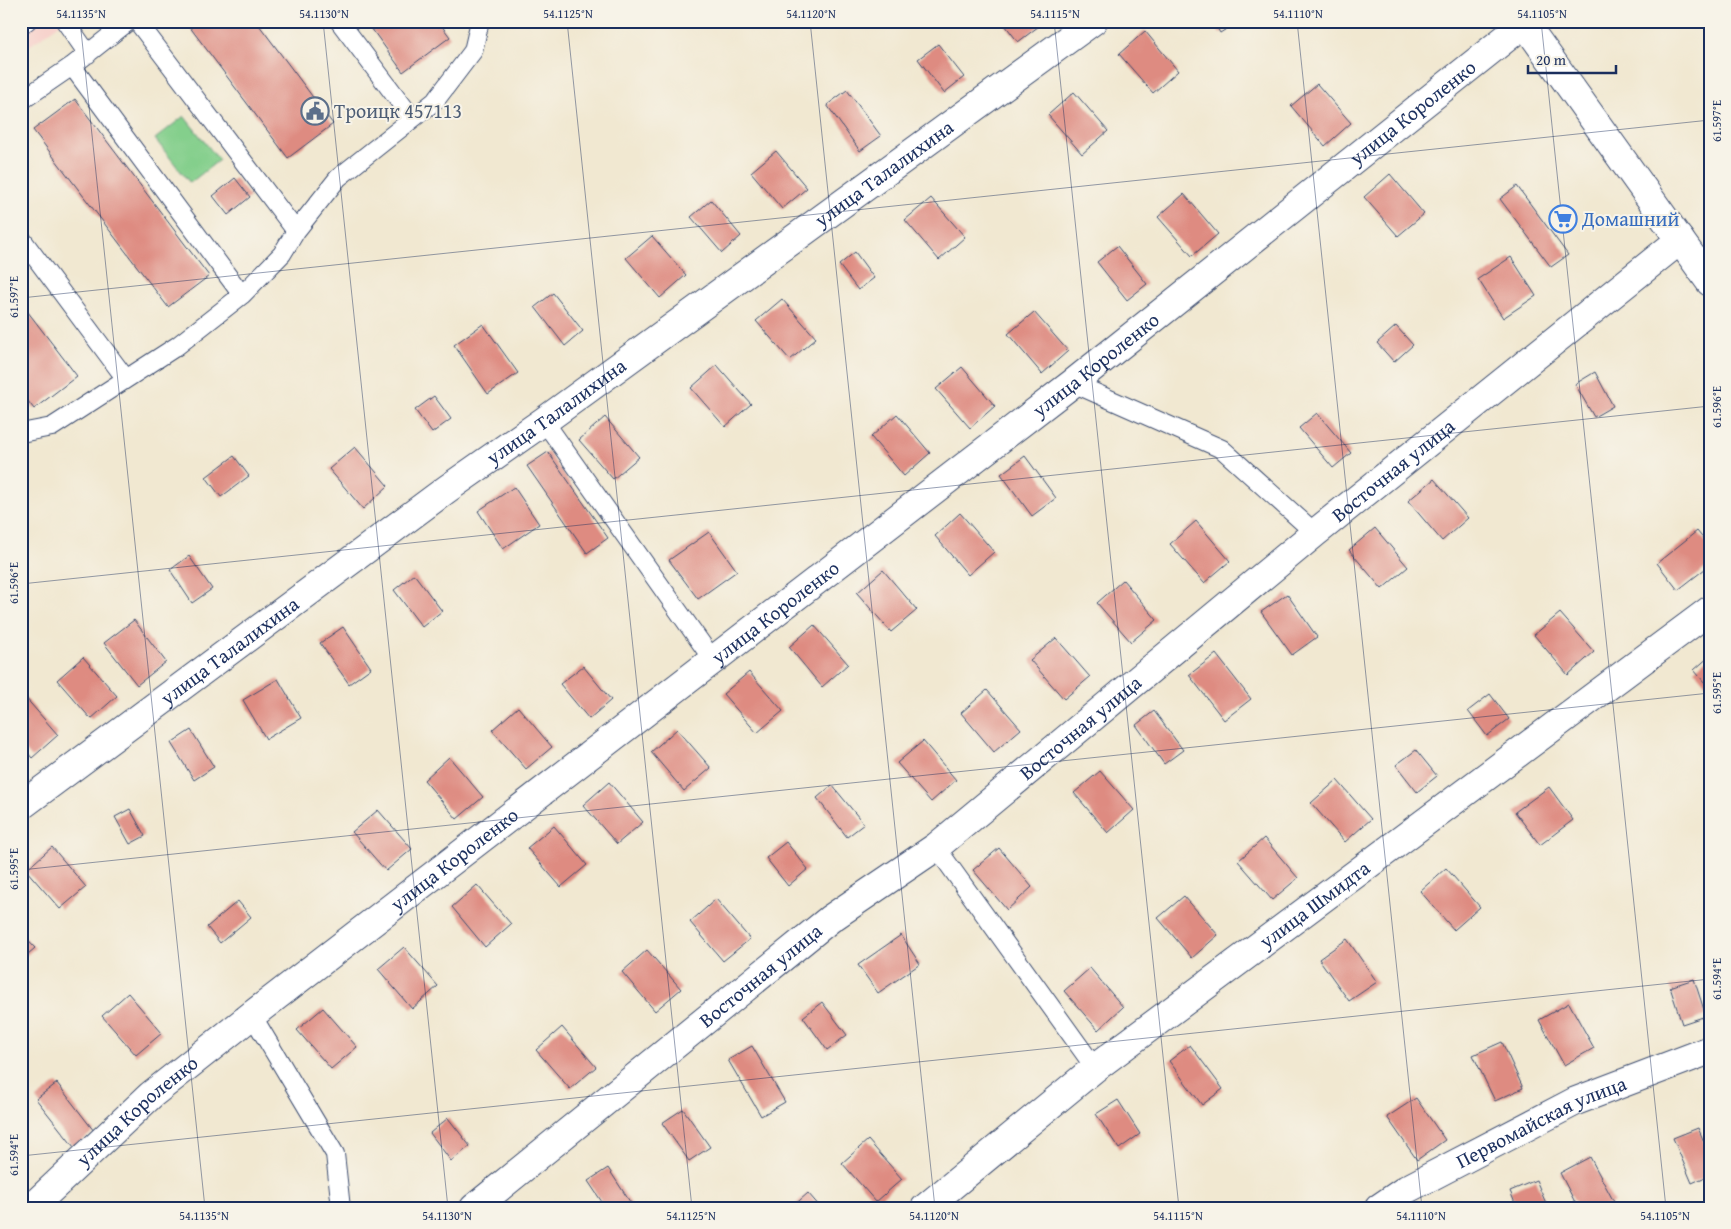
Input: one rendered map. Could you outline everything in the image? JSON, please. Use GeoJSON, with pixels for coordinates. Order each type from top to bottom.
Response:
{"type":"FeatureCollection","features":[{"type":"Feature","properties":{"kind":"street","name":"улица Талалихина"},"geometry":{"type":"LineString","coordinates":[[21,806],[439,495],[544,421],[1093,21]]}},
{"type":"Feature","properties":{"kind":"street"},"geometry":{"type":"LineString","coordinates":[[1524,22],[1710,282]]}},
{"type":"Feature","properties":{"kind":"street","name":"улица Короленко"},"geometry":{"type":"LineString","coordinates":[[31,1208],[151,1095],[252,1015],[1073,383],[1524,22]]}},
{"type":"Feature","properties":{"kind":"street","name":"Восточная улица"},"geometry":{"type":"LineString","coordinates":[[474,1208],[830,919],[936,847],[1315,533],[1680,240]]}},
{"type":"Feature","properties":{"kind":"street","name":"улица Шмидта"},"geometry":{"type":"LineString","coordinates":[[926,1208],[1095,1068],[1710,610]]}},
{"type":"Feature","properties":{"kind":"street","name":"Первомайская улица"},"geometry":{"type":"LineString","coordinates":[[1378,1208],[1407,1189],[1576,1101],[1710,1050]]}},
{"type":"Feature","properties":{"kind":"lane"},"geometry":{"type":"LineString","coordinates":[[21,25],[27,21]]}},
{"type":"Feature","properties":{"kind":"lane"},"geometry":{"type":"LineString","coordinates":[[65,21],[88,54]]}},
{"type":"Feature","properties":{"kind":"lane"},"geometry":{"type":"LineString","coordinates":[[21,102],[88,54],[129,21]]}},
{"type":"Feature","properties":{"kind":"lane"},"geometry":{"type":"LineString","coordinates":[[137,21],[296,231]]}},
{"type":"Feature","properties":{"kind":"lane"},"geometry":{"type":"LineString","coordinates":[[339,21],[412,118]]}},
{"type":"Feature","properties":{"kind":"lane"},"geometry":{"type":"LineString","coordinates":[[21,433],[52,427],[177,346],[242,296],[282,254],[296,231],[338,178],[434,101],[473,51],[480,21]]}},
{"type":"Feature","properties":{"kind":"lane"},"geometry":{"type":"LineString","coordinates":[[72,66],[242,296]]}},
{"type":"Feature","properties":{"kind":"lane"},"geometry":{"type":"LineString","coordinates":[[21,238],[126,380]]}},
{"type":"Feature","properties":{"kind":"lane"},"geometry":{"type":"LineString","coordinates":[[1073,383],[1222,449],[1315,533]]}},
{"type":"Feature","properties":{"kind":"lane"},"geometry":{"type":"LineString","coordinates":[[544,421],[713,660]]}},
{"type":"Feature","properties":{"kind":"lane"},"geometry":{"type":"LineString","coordinates":[[936,847],[1095,1068]]}},
{"type":"Feature","properties":{"kind":"lane"},"geometry":{"type":"LineString","coordinates":[[252,1015],[335,1154],[341,1208]]}},
{"type":"Feature","properties":{"kind":"shaded area"},"geometry":{"type":"Polygon","coordinates":[[[21,21],[64,21],[21,52],[21,21]]]}},
{"type":"Feature","properties":{"kind":"green space"},"geometry":{"type":"Polygon","coordinates":[[[184,116],[219,160],[190,183],[155,139],[184,116]]]}},
{"type":"Feature","properties":{"kind":"building"},"geometry":{"type":"Polygon","coordinates":[[[187,21],[256,21],[333,124],[288,158],[187,21]]]}},
{"type":"Feature","properties":{"kind":"building"},"geometry":{"type":"Polygon","coordinates":[[[366,21],[438,21],[450,37],[403,72],[366,21]]]}},
{"type":"Feature","properties":{"kind":"building"},"geometry":{"type":"Polygon","coordinates":[[[1002,21],[1042,21],[1043,23],[1018,42],[1002,21]]]}},
{"type":"Feature","properties":{"kind":"building"},"geometry":{"type":"Polygon","coordinates":[[[1213,21],[1239,21],[1220,33],[1213,21]]]}},
{"type":"Feature","properties":{"kind":"building"},"geometry":{"type":"Polygon","coordinates":[[[1145,31],[1178,71],[1153,93],[1119,54],[1145,31]]]}},
{"type":"Feature","properties":{"kind":"building"},"geometry":{"type":"Polygon","coordinates":[[[938,44],[964,77],[944,93],[918,59],[938,44]]]}},
{"type":"Feature","properties":{"kind":"building"},"geometry":{"type":"Polygon","coordinates":[[[1317,84],[1351,123],[1325,146],[1291,106],[1317,84]]]}},
{"type":"Feature","properties":{"kind":"building"},"geometry":{"type":"Polygon","coordinates":[[[847,90],[881,136],[860,151],[827,105],[847,90]]]}},
{"type":"Feature","properties":{"kind":"building"},"geometry":{"type":"Polygon","coordinates":[[[1074,92],[1108,131],[1082,154],[1048,115],[1074,92]]]}},
{"type":"Feature","properties":{"kind":"building"},"geometry":{"type":"Polygon","coordinates":[[[75,99],[209,276],[168,307],[33,130],[75,99]]]}},
{"type":"Feature","properties":{"kind":"building"},"geometry":{"type":"Polygon","coordinates":[[[776,151],[807,188],[782,209],[751,172],[776,151]]]}},
{"type":"Feature","properties":{"kind":"building"},"geometry":{"type":"Polygon","coordinates":[[[1390,174],[1424,214],[1398,236],[1364,197],[1390,174]]]}},
{"type":"Feature","properties":{"kind":"building"},"geometry":{"type":"Polygon","coordinates":[[[235,178],[250,197],[228,215],[213,196],[235,178]]]}},
{"type":"Feature","properties":{"kind":"building"},"geometry":{"type":"Polygon","coordinates":[[[1517,186],[1568,255],[1551,267],[1500,199],[1517,186]]]}},
{"type":"Feature","properties":{"kind":"building"},"geometry":{"type":"Polygon","coordinates":[[[1184,194],[1218,234],[1192,256],[1158,217],[1184,194]]]}},
{"type":"Feature","properties":{"kind":"building"},"geometry":{"type":"Polygon","coordinates":[[[931,198],[965,237],[939,260],[905,220],[931,198]]]}},
{"type":"Feature","properties":{"kind":"building"},"geometry":{"type":"Polygon","coordinates":[[[711,200],[741,236],[722,253],[691,217],[711,200]]]}},
{"type":"Feature","properties":{"kind":"building"},"geometry":{"type":"Polygon","coordinates":[[[652,236],[686,275],[660,298],[626,258],[652,236]]]}},
{"type":"Feature","properties":{"kind":"building"},"geometry":{"type":"Polygon","coordinates":[[[1117,246],[1147,284],[1127,300],[1097,262],[1117,246]]]}},
{"type":"Feature","properties":{"kind":"building"},"geometry":{"type":"Polygon","coordinates":[[[855,252],[874,278],[858,290],[839,265],[855,252]]]}},
{"type":"Feature","properties":{"kind":"building"},"geometry":{"type":"Polygon","coordinates":[[[1511,257],[1536,296],[1503,318],[1478,279],[1511,257]]]}},
{"type":"Feature","properties":{"kind":"building"},"geometry":{"type":"Polygon","coordinates":[[[553,293],[583,331],[565,346],[535,307],[553,293]]]}},
{"type":"Feature","properties":{"kind":"building"},"geometry":{"type":"Polygon","coordinates":[[[782,299],[816,338],[790,360],[756,321],[782,299]]]}},
{"type":"Feature","properties":{"kind":"building"},"geometry":{"type":"Polygon","coordinates":[[[21,303],[77,376],[34,409],[21,392],[21,303]]]}},
{"type":"Feature","properties":{"kind":"building"},"geometry":{"type":"Polygon","coordinates":[[[1034,312],[1068,351],[1042,374],[1008,334],[1034,312]]]}},
{"type":"Feature","properties":{"kind":"building"},"geometry":{"type":"Polygon","coordinates":[[[483,324],[518,373],[488,394],[454,345],[483,324]]]}},
{"type":"Feature","properties":{"kind":"building"},"geometry":{"type":"Polygon","coordinates":[[[1396,326],[1413,345],[1394,362],[1377,343],[1396,326]]]}},
{"type":"Feature","properties":{"kind":"building"},"geometry":{"type":"Polygon","coordinates":[[[717,365],[751,404],[725,427],[691,388],[717,365]]]}},
{"type":"Feature","properties":{"kind":"building"},"geometry":{"type":"Polygon","coordinates":[[[962,367],[995,406],[970,428],[936,389],[962,367]]]}},
{"type":"Feature","properties":{"kind":"building"},"geometry":{"type":"Polygon","coordinates":[[[1595,372],[1613,406],[1594,417],[1575,384],[1595,372]]]}},
{"type":"Feature","properties":{"kind":"building"},"geometry":{"type":"Polygon","coordinates":[[[434,396],[451,419],[432,433],[415,410],[434,396]]]}},
{"type":"Feature","properties":{"kind":"building"},"geometry":{"type":"Polygon","coordinates":[[[1317,413],[1351,453],[1333,468],[1299,428],[1317,413]]]}},
{"type":"Feature","properties":{"kind":"building"},"geometry":{"type":"Polygon","coordinates":[[[897,414],[930,453],[904,476],[871,437],[897,414]]]}},
{"type":"Feature","properties":{"kind":"building"},"geometry":{"type":"Polygon","coordinates":[[[605,417],[639,457],[613,479],[579,440],[605,417]]]}},
{"type":"Feature","properties":{"kind":"building"},"geometry":{"type":"Polygon","coordinates":[[[355,447],[388,486],[363,509],[329,469],[355,447]]]}},
{"type":"Feature","properties":{"kind":"building"},"geometry":{"type":"Polygon","coordinates":[[[548,452],[608,538],[587,553],[527,466],[548,452]]]}},
{"type":"Feature","properties":{"kind":"building"},"geometry":{"type":"Polygon","coordinates":[[[234,456],[249,476],[221,497],[206,477],[234,456]]]}},
{"type":"Feature","properties":{"kind":"building"},"geometry":{"type":"Polygon","coordinates":[[[1025,456],[1056,498],[1032,516],[1001,474],[1025,456]]]}},
{"type":"Feature","properties":{"kind":"building"},"geometry":{"type":"Polygon","coordinates":[[[1434,479],[1468,518],[1442,541],[1408,501],[1434,479]]]}},
{"type":"Feature","properties":{"kind":"building"},"geometry":{"type":"Polygon","coordinates":[[[514,487],[539,524],[503,549],[478,511],[514,487]]]}},
{"type":"Feature","properties":{"kind":"building"},"geometry":{"type":"Polygon","coordinates":[[[960,513],[994,552],[968,575],[935,536],[960,513]]]}},
{"type":"Feature","properties":{"kind":"building"},"geometry":{"type":"Polygon","coordinates":[[[1196,521],[1230,561],[1204,583],[1170,544],[1196,521]]]}},
{"type":"Feature","properties":{"kind":"building"},"geometry":{"type":"Polygon","coordinates":[[[1375,528],[1408,567],[1382,589],[1349,550],[1375,528]]]}},
{"type":"Feature","properties":{"kind":"building"},"geometry":{"type":"Polygon","coordinates":[[[1697,531],[1710,547],[1710,565],[1678,590],[1657,563],[1697,531]]]}},
{"type":"Feature","properties":{"kind":"building"},"geometry":{"type":"Polygon","coordinates":[[[709,532],[737,571],[698,599],[669,560],[709,532]]]}},
{"type":"Feature","properties":{"kind":"building"},"geometry":{"type":"Polygon","coordinates":[[[189,556],[212,589],[192,603],[170,570],[189,556]]]}},
{"type":"Feature","properties":{"kind":"building"},"geometry":{"type":"Polygon","coordinates":[[[883,570],[917,610],[891,632],[857,593],[883,570]]]}},
{"type":"Feature","properties":{"kind":"building"},"geometry":{"type":"Polygon","coordinates":[[[414,574],[442,611],[422,627],[394,590],[414,574]]]}},
{"type":"Feature","properties":{"kind":"building"},"geometry":{"type":"Polygon","coordinates":[[[1123,580],[1157,620],[1131,642],[1097,603],[1123,580]]]}},
{"type":"Feature","properties":{"kind":"building"},"geometry":{"type":"Polygon","coordinates":[[[1287,594],[1317,637],[1292,655],[1261,612],[1287,594]]]}},
{"type":"Feature","properties":{"kind":"building"},"geometry":{"type":"Polygon","coordinates":[[[1560,613],[1594,652],[1568,675],[1534,635],[1560,613]]]}},
{"type":"Feature","properties":{"kind":"building"},"geometry":{"type":"Polygon","coordinates":[[[134,620],[166,662],[137,685],[104,643],[134,620]]]}},
{"type":"Feature","properties":{"kind":"building"},"geometry":{"type":"Polygon","coordinates":[[[814,625],[848,664],[822,687],[789,647],[814,625]]]}},
{"type":"Feature","properties":{"kind":"building"},"geometry":{"type":"Polygon","coordinates":[[[343,627],[371,668],[349,684],[320,643],[343,627]]]}},
{"type":"Feature","properties":{"kind":"building"},"geometry":{"type":"Polygon","coordinates":[[[1056,638],[1090,677],[1064,699],[1030,660],[1056,638]]]}},
{"type":"Feature","properties":{"kind":"building"},"geometry":{"type":"Polygon","coordinates":[[[1216,654],[1251,699],[1224,720],[1189,675],[1216,654]]]}},
{"type":"Feature","properties":{"kind":"building"},"geometry":{"type":"Polygon","coordinates":[[[1710,656],[1710,689],[1694,670],[1710,656]]]}},
{"type":"Feature","properties":{"kind":"building"},"geometry":{"type":"Polygon","coordinates":[[[83,657],[117,696],[91,719],[57,680],[83,657]]]}},
{"type":"Feature","properties":{"kind":"building"},"geometry":{"type":"Polygon","coordinates":[[[583,666],[611,700],[589,719],[560,684],[583,666]]]}},
{"type":"Feature","properties":{"kind":"building"},"geometry":{"type":"Polygon","coordinates":[[[749,672],[783,711],[757,733],[723,694],[749,672]]]}},
{"type":"Feature","properties":{"kind":"building"},"geometry":{"type":"Polygon","coordinates":[[[278,679],[301,718],[266,739],[243,700],[278,679]]]}},
{"type":"Feature","properties":{"kind":"building"},"geometry":{"type":"Polygon","coordinates":[[[987,690],[1021,729],[994,752],[961,713],[987,690]]]}},
{"type":"Feature","properties":{"kind":"building"},"geometry":{"type":"Polygon","coordinates":[[[1490,694],[1509,719],[1487,736],[1468,711],[1490,694]]]}},
{"type":"Feature","properties":{"kind":"building"},"geometry":{"type":"Polygon","coordinates":[[[24,696],[58,735],[32,758],[21,745],[21,699],[24,696]]]}},
{"type":"Feature","properties":{"kind":"building"},"geometry":{"type":"Polygon","coordinates":[[[518,707],[552,747],[526,769],[492,730],[518,707]]]}},
{"type":"Feature","properties":{"kind":"building"},"geometry":{"type":"Polygon","coordinates":[[[1154,711],[1183,750],[1164,764],[1136,725],[1154,711]]]}},
{"type":"Feature","properties":{"kind":"building"},"geometry":{"type":"Polygon","coordinates":[[[677,729],[711,768],[684,791],[651,752],[677,729]]]}},
{"type":"Feature","properties":{"kind":"building"},"geometry":{"type":"Polygon","coordinates":[[[191,730],[214,767],[194,780],[171,743],[191,730]]]}},
{"type":"Feature","properties":{"kind":"building"},"geometry":{"type":"Polygon","coordinates":[[[923,741],[956,780],[931,802],[897,763],[923,741]]]}},
{"type":"Feature","properties":{"kind":"building"},"geometry":{"type":"Polygon","coordinates":[[[1416,750],[1437,776],[1417,792],[1396,765],[1416,750]]]}},
{"type":"Feature","properties":{"kind":"building"},"geometry":{"type":"Polygon","coordinates":[[[449,757],[483,797],[457,819],[424,780],[449,757]]]}},
{"type":"Feature","properties":{"kind":"building"},"geometry":{"type":"Polygon","coordinates":[[[1100,771],[1134,810],[1108,833],[1074,793],[1100,771]]]}},
{"type":"Feature","properties":{"kind":"building"},"geometry":{"type":"Polygon","coordinates":[[[1337,780],[1371,819],[1345,842],[1311,803],[1337,780]]]}},
{"type":"Feature","properties":{"kind":"building"},"geometry":{"type":"Polygon","coordinates":[[[609,782],[643,822],[617,844],[583,805],[609,782]]]}},
{"type":"Feature","properties":{"kind":"building"},"geometry":{"type":"Polygon","coordinates":[[[832,785],[864,824],[847,837],[817,798],[832,785]]]}},
{"type":"Feature","properties":{"kind":"building"},"geometry":{"type":"Polygon","coordinates":[[[1549,787],[1573,820],[1540,845],[1515,812],[1549,787]]]}},
{"type":"Feature","properties":{"kind":"building"},"geometry":{"type":"Polygon","coordinates":[[[130,809],[145,836],[130,844],[115,817],[130,809]]]}},
{"type":"Feature","properties":{"kind":"building"},"geometry":{"type":"Polygon","coordinates":[[[378,810],[412,849],[386,871],[352,832],[378,810]]]}},
{"type":"Feature","properties":{"kind":"building"},"geometry":{"type":"Polygon","coordinates":[[[554,826],[587,865],[561,887],[527,848],[554,826]]]}},
{"type":"Feature","properties":{"kind":"building"},"geometry":{"type":"Polygon","coordinates":[[[1264,838],[1298,878],[1272,900],[1238,861],[1264,838]]]}},
{"type":"Feature","properties":{"kind":"building"},"geometry":{"type":"Polygon","coordinates":[[[786,842],[808,869],[788,886],[766,858],[786,842]]]}},
{"type":"Feature","properties":{"kind":"building"},"geometry":{"type":"Polygon","coordinates":[[[52,847],[86,887],[60,909],[26,870],[52,847]]]}},
{"type":"Feature","properties":{"kind":"building"},"geometry":{"type":"Polygon","coordinates":[[[999,848],[1032,887],[1007,910],[973,870],[999,848]]]}},
{"type":"Feature","properties":{"kind":"building"},"geometry":{"type":"Polygon","coordinates":[[[1446,868],[1480,907],[1454,930],[1420,891],[1446,868]]]}},
{"type":"Feature","properties":{"kind":"building"},"geometry":{"type":"Polygon","coordinates":[[[477,885],[511,924],[485,947],[452,907],[477,885]]]}},
{"type":"Feature","properties":{"kind":"building"},"geometry":{"type":"Polygon","coordinates":[[[1184,896],[1218,935],[1192,958],[1158,918],[1184,896]]]}},
{"type":"Feature","properties":{"kind":"building"},"geometry":{"type":"Polygon","coordinates":[[[716,899],[750,939],[723,961],[690,922],[716,899]]]}},
{"type":"Feature","properties":{"kind":"building"},"geometry":{"type":"Polygon","coordinates":[[[238,901],[251,917],[220,943],[207,927],[238,901]]]}},
{"type":"Feature","properties":{"kind":"building"},"geometry":{"type":"Polygon","coordinates":[[[21,933],[35,948],[21,960],[21,933]]]}},
{"type":"Feature","properties":{"kind":"building"},"geometry":{"type":"Polygon","coordinates":[[[901,935],[920,964],[878,993],[858,965],[901,935]]]}},
{"type":"Feature","properties":{"kind":"building"},"geometry":{"type":"Polygon","coordinates":[[[1347,939],[1377,982],[1349,1001],[1319,959],[1347,939]]]}},
{"type":"Feature","properties":{"kind":"building"},"geometry":{"type":"Polygon","coordinates":[[[404,947],[438,986],[412,1009],[378,969],[404,947]]]}},
{"type":"Feature","properties":{"kind":"building"},"geometry":{"type":"Polygon","coordinates":[[[647,950],[681,989],[655,1011],[622,972],[647,950]]]}},
{"type":"Feature","properties":{"kind":"building"},"geometry":{"type":"Polygon","coordinates":[[[1090,968],[1123,1007],[1098,1030],[1064,991],[1090,968]]]}},
{"type":"Feature","properties":{"kind":"building"},"geometry":{"type":"Polygon","coordinates":[[[1694,979],[1706,1016],[1682,1024],[1670,987],[1694,979]]]}},
{"type":"Feature","properties":{"kind":"building"},"geometry":{"type":"Polygon","coordinates":[[[128,993],[162,1033],[136,1055],[102,1016],[128,993]]]}},
{"type":"Feature","properties":{"kind":"building"},"geometry":{"type":"Polygon","coordinates":[[[822,1002],[847,1035],[827,1050],[803,1017],[822,1002]]]}},
{"type":"Feature","properties":{"kind":"building"},"geometry":{"type":"Polygon","coordinates":[[[1569,1003],[1594,1048],[1564,1065],[1539,1020],[1569,1003]]]}},
{"type":"Feature","properties":{"kind":"building"},"geometry":{"type":"Polygon","coordinates":[[[323,1008],[357,1047],[331,1069],[297,1030],[323,1008]]]}},
{"type":"Feature","properties":{"kind":"building"},"geometry":{"type":"Polygon","coordinates":[[[562,1027],[596,1067],[570,1089],[536,1050],[562,1027]]]}},
{"type":"Feature","properties":{"kind":"building"},"geometry":{"type":"Polygon","coordinates":[[[1502,1042],[1523,1088],[1495,1101],[1473,1055],[1502,1042]]]}},
{"type":"Feature","properties":{"kind":"building"},"geometry":{"type":"Polygon","coordinates":[[[1190,1045],[1223,1089],[1202,1105],[1169,1061],[1190,1045]]]}},
{"type":"Feature","properties":{"kind":"building"},"geometry":{"type":"Polygon","coordinates":[[[752,1046],[785,1102],[761,1116],[728,1060],[752,1046]]]}},
{"type":"Feature","properties":{"kind":"building"},"geometry":{"type":"Polygon","coordinates":[[[57,1083],[94,1131],[74,1147],[36,1099],[57,1083]]]}},
{"type":"Feature","properties":{"kind":"building"},"geometry":{"type":"Polygon","coordinates":[[[1416,1098],[1445,1140],[1417,1160],[1387,1117],[1416,1098]]]}},
{"type":"Feature","properties":{"kind":"building"},"geometry":{"type":"Polygon","coordinates":[[[1118,1100],[1140,1134],[1119,1149],[1096,1114],[1118,1100]]]}},
{"type":"Feature","properties":{"kind":"building"},"geometry":{"type":"Polygon","coordinates":[[[683,1109],[710,1147],[689,1161],[662,1123],[683,1109]]]}},
{"type":"Feature","properties":{"kind":"building"},"geometry":{"type":"Polygon","coordinates":[[[448,1118],[470,1146],[451,1161],[430,1133],[448,1118]]]}},
{"type":"Feature","properties":{"kind":"building"},"geometry":{"type":"Polygon","coordinates":[[[1698,1128],[1710,1155],[1710,1175],[1692,1183],[1673,1138],[1698,1128]]]}},
{"type":"Feature","properties":{"kind":"building"},"geometry":{"type":"Polygon","coordinates":[[[868,1140],[902,1179],[876,1202],[842,1163],[868,1140]]]}},
{"type":"Feature","properties":{"kind":"building"},"geometry":{"type":"Polygon","coordinates":[[[1590,1157],[1614,1202],[1604,1208],[1578,1208],[1560,1173],[1590,1157]]]}},
{"type":"Feature","properties":{"kind":"building"},"geometry":{"type":"Polygon","coordinates":[[[608,1168],[634,1208],[606,1208],[588,1181],[608,1168]]]}},
{"type":"Feature","properties":{"kind":"building"},"geometry":{"type":"Polygon","coordinates":[[[1536,1180],[1548,1208],[1517,1208],[1510,1191],[1536,1180]]]}},
{"type":"Feature","properties":{"kind":"building"},"geometry":{"type":"Polygon","coordinates":[[[808,1193],[821,1208],[791,1208],[808,1193]]]}},
{"type":"Feature","properties":{"kind":"place","name":"Троицк 457113"},"geometry":{"type":"Point","coordinates":[315,111]}},
{"type":"Feature","properties":{"kind":"place","name":"Домашний"},"geometry":{"type":"Point","coordinates":[1563,219]}}]}
